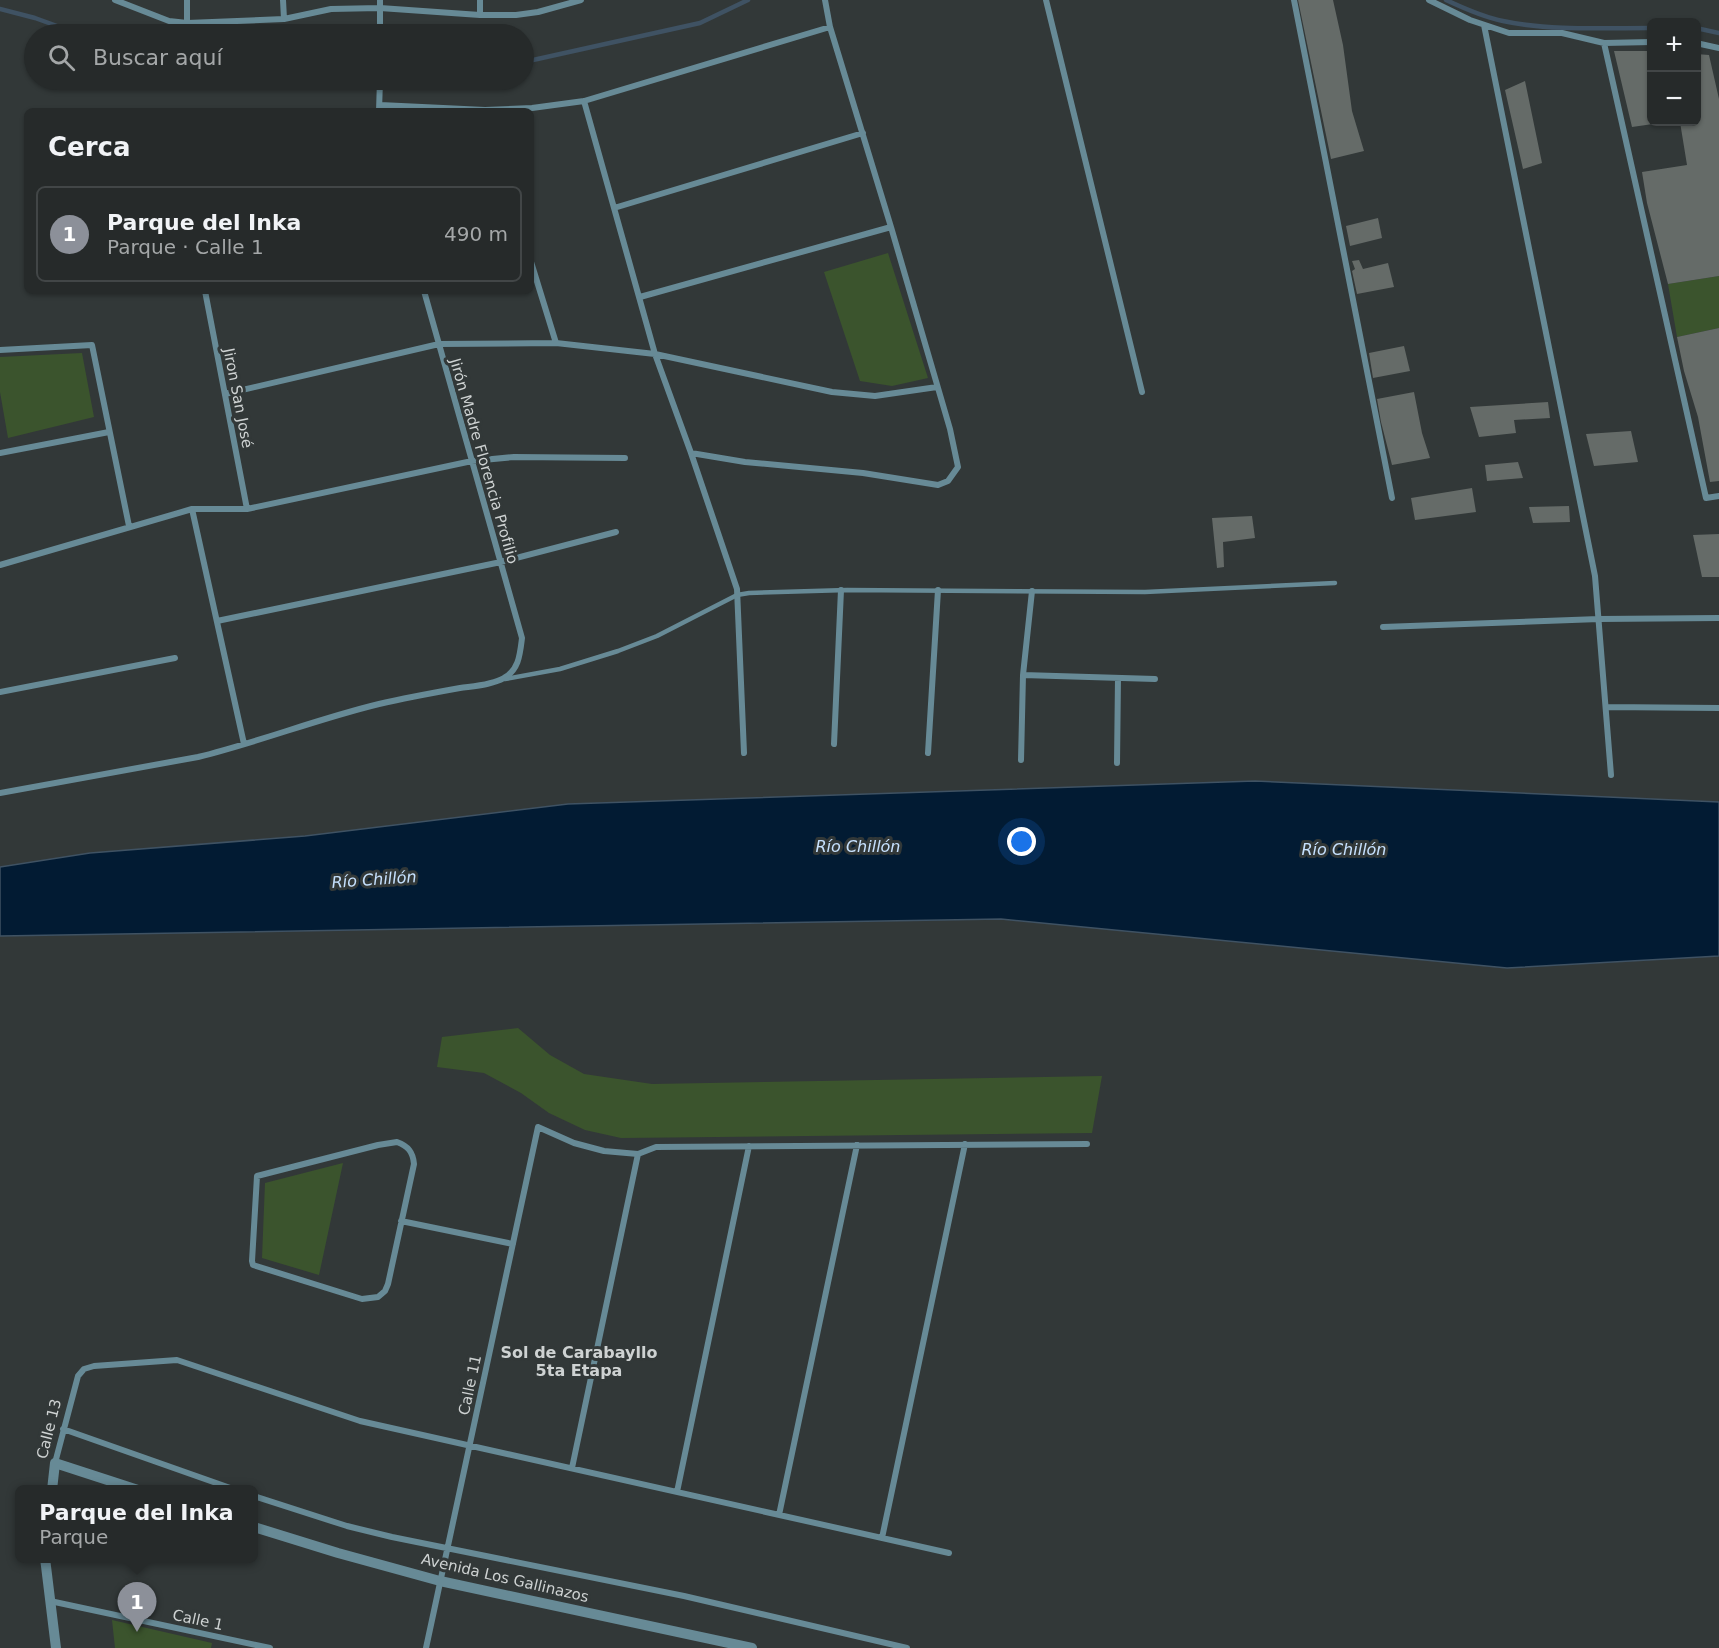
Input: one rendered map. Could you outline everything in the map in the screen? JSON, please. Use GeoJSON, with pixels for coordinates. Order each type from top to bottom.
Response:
{"type":"FeatureCollection","features":[{"type":"Feature","properties":{"kind":"street"},"geometry":{"type":"LineString","coordinates":[[115,0],[169,21],[187,22],[284,20],[331,9],[380,8],[480,15],[516,15],[538,12],[578,0]]}},
{"type":"Feature","properties":{"kind":"street"},"geometry":{"type":"LineString","coordinates":[[187,0],[187,22]]}},
{"type":"Feature","properties":{"kind":"street"},"geometry":{"type":"LineString","coordinates":[[284,0],[284,20]]}},
{"type":"Feature","properties":{"kind":"street"},"geometry":{"type":"LineString","coordinates":[[380,0],[380,24]]}},
{"type":"Feature","properties":{"kind":"street"},"geometry":{"type":"LineString","coordinates":[[480,0],[480,15]]}},
{"type":"Feature","properties":{"kind":"street"},"geometry":{"type":"LineString","coordinates":[[691,453],[745,462],[863,473],[938,485],[948,481],[958,467],[891,227],[830,27],[825,0]]}},
{"type":"Feature","properties":{"kind":"street"},"geometry":{"type":"LineString","coordinates":[[1046,0],[1142,393]]}},
{"type":"Feature","properties":{"kind":"street"},"geometry":{"type":"LineString","coordinates":[[1294,0],[1392,498]]}},
{"type":"Feature","properties":{"kind":"street"},"geometry":{"type":"LineString","coordinates":[[1429,0],[1470,20],[1509,33],[1562,33],[1604,43],[1647,42]]}},
{"type":"Feature","properties":{"kind":"street"},"geometry":{"type":"LineString","coordinates":[[1484,25],[1596,576],[1611,775]]}},
{"type":"Feature","properties":{"kind":"street"},"geometry":{"type":"LineString","coordinates":[[532,108],[584,101],[830,27]]}},
{"type":"Feature","properties":{"kind":"street"},"geometry":{"type":"LineString","coordinates":[[1604,43],[1706,498],[1719,496]]}},
{"type":"Feature","properties":{"kind":"street"},"geometry":{"type":"LineString","coordinates":[[1701,44],[1719,48]]}},
{"type":"Feature","properties":{"kind":"street"},"geometry":{"type":"LineString","coordinates":[[380,90],[380,108]]}},
{"type":"Feature","properties":{"kind":"street"},"geometry":{"type":"LineString","coordinates":[[584,101],[655,354],[737,589],[744,753]]}},
{"type":"Feature","properties":{"kind":"street"},"geometry":{"type":"LineString","coordinates":[[614,208],[863,133]]}},
{"type":"Feature","properties":{"kind":"street"},"geometry":{"type":"LineString","coordinates":[[640,297],[891,227]]}},
{"type":"Feature","properties":{"kind":"street"},"geometry":{"type":"LineString","coordinates":[[534,272],[556,343]]}},
{"type":"Feature","properties":{"kind":"street","name":"Jiron San José"},"geometry":{"type":"LineString","coordinates":[[207,294],[247,508]]}},
{"type":"Feature","properties":{"kind":"street","name":"Jirón Madre Florencia Profilio"},"geometry":{"type":"LineString","coordinates":[[425,294],[522,638],[518,662],[514,669],[502,679]]}},
{"type":"Feature","properties":{"kind":"street"},"geometry":{"type":"LineString","coordinates":[[225,394],[439,344],[556,343],[655,354],[832,392],[875,396],[937,387]]}},
{"type":"Feature","properties":{"kind":"street"},"geometry":{"type":"LineString","coordinates":[[0,350],[92,345],[129,526]]}},
{"type":"Feature","properties":{"kind":"street"},"geometry":{"type":"LineString","coordinates":[[0,453],[109,432]]}},
{"type":"Feature","properties":{"kind":"street"},"geometry":{"type":"LineString","coordinates":[[0,565],[192,509],[247,508],[472,461],[514,457],[625,458]]}},
{"type":"Feature","properties":{"kind":"street"},"geometry":{"type":"LineString","coordinates":[[192,509],[244,744]]}},
{"type":"Feature","properties":{"kind":"street"},"geometry":{"type":"LineString","coordinates":[[217,621],[501,562],[616,532]]}},
{"type":"Feature","properties":{"kind":"street"},"geometry":{"type":"LineString","coordinates":[[834,744],[841,590]]}},
{"type":"Feature","properties":{"kind":"street"},"geometry":{"type":"LineString","coordinates":[[928,753],[938,590]]}},
{"type":"Feature","properties":{"kind":"street"},"geometry":{"type":"LineString","coordinates":[[1021,760],[1023,675],[1032,591]]}},
{"type":"Feature","properties":{"kind":"street"},"geometry":{"type":"LineString","coordinates":[[1383,627],[1599,619],[1719,618]]}},
{"type":"Feature","properties":{"kind":"street"},"geometry":{"type":"LineString","coordinates":[[0,692],[175,658]]}},
{"type":"Feature","properties":{"kind":"street"},"geometry":{"type":"LineString","coordinates":[[1023,675],[1155,679]]}},
{"type":"Feature","properties":{"kind":"street"},"geometry":{"type":"LineString","coordinates":[[1117,762],[1118,678]]}},
{"type":"Feature","properties":{"kind":"street"},"geometry":{"type":"LineString","coordinates":[[0,793],[188,759],[380,704],[502,679]]}},
{"type":"Feature","properties":{"kind":"street"},"geometry":{"type":"LineString","coordinates":[[1606,707],[1719,708]]}},
{"type":"Feature","properties":{"kind":"street","name":"Calle 11"},"geometry":{"type":"LineString","coordinates":[[426,1648],[538,1127],[574,1143],[604,1151],[638,1154]]}},
{"type":"Feature","properties":{"kind":"street"},"geometry":{"type":"LineString","coordinates":[[397,1142],[410,1150],[414,1164],[401,1221],[388,1284],[378,1298],[362,1299],[257,1267],[252,1261],[255,1179],[260,1174],[397,1142]]}},
{"type":"Feature","properties":{"kind":"street"},"geometry":{"type":"LineString","coordinates":[[572,1468],[638,1154],[656,1147],[1087,1143]]}},
{"type":"Feature","properties":{"kind":"street"},"geometry":{"type":"LineString","coordinates":[[882,1538],[965,1144]]}},
{"type":"Feature","properties":{"kind":"street"},"geometry":{"type":"LineString","coordinates":[[779,1515],[857,1145]]}},
{"type":"Feature","properties":{"kind":"street"},"geometry":{"type":"LineString","coordinates":[[677,1492],[749,1146]]}},
{"type":"Feature","properties":{"kind":"street"},"geometry":{"type":"LineString","coordinates":[[401,1221],[513,1244]]}},
{"type":"Feature","properties":{"kind":"street","name":"Calle 13"},"geometry":{"type":"LineString","coordinates":[[53,1485],[55,1463],[78,1376],[84,1370],[94,1366],[177,1360],[360,1421],[470,1445]]}},
{"type":"Feature","properties":{"kind":"street"},"geometry":{"type":"LineString","coordinates":[[63,1429],[222,1485]]}},
{"type":"Feature","properties":{"kind":"street"},"geometry":{"type":"LineString","coordinates":[[470,1445],[949,1553]]}},
{"type":"Feature","properties":{"kind":"street"},"geometry":{"type":"LineString","coordinates":[[55,1463],[123,1485]]}},
{"type":"Feature","properties":{"kind":"street"},"geometry":{"type":"LineString","coordinates":[[258,1497],[347,1526],[447,1549],[684,1596],[907,1648]]}},
{"type":"Feature","properties":{"kind":"street","name":"Avenida Los Gallinazos"},"geometry":{"type":"LineString","coordinates":[[258,1528],[440,1581],[752,1648]]}},
{"type":"Feature","properties":{"kind":"street"},"geometry":{"type":"LineString","coordinates":[[46,1563],[56,1648]]}},
{"type":"Feature","properties":{"kind":"street","name":"Calle 1"},"geometry":{"type":"LineString","coordinates":[[50,1601],[270,1648]]}},
{"type":"Feature","properties":{"kind":"lane"},"geometry":{"type":"LineString","coordinates":[[502,679],[560,669],[618,651],[657,636],[737,595],[749,593],[841,590],[1145,591],[1335,583]]}},
{"type":"Feature","properties":{"kind":"green space"},"geometry":{"type":"Polygon","coordinates":[[[888,253],[928,378],[892,386],[860,381],[824,272],[888,253]]]}},
{"type":"Feature","properties":{"kind":"green space"},"geometry":{"type":"Polygon","coordinates":[[[1719,276],[1719,328],[1677,337],[1668,284],[1719,276]]]}},
{"type":"Feature","properties":{"kind":"green space"},"geometry":{"type":"Polygon","coordinates":[[[82,353],[94,417],[8,438],[0,392],[0,357],[82,353]]]}},
{"type":"Feature","properties":{"kind":"green space"},"geometry":{"type":"Polygon","coordinates":[[[518,1028],[550,1055],[584,1074],[652,1084],[1102,1076],[1092,1133],[621,1138],[585,1130],[549,1113],[521,1093],[484,1073],[437,1067],[442,1037],[518,1028]]]}},
{"type":"Feature","properties":{"kind":"green space"},"geometry":{"type":"Polygon","coordinates":[[[343,1163],[319,1275],[262,1258],[265,1183],[343,1163]]]}},
{"type":"Feature","properties":{"kind":"green space"},"geometry":{"type":"Polygon","coordinates":[[[112,1620],[212,1643],[211,1648],[115,1648],[112,1620]]]}},
{"type":"Feature","properties":{"kind":"water","name":"Río Chillón"},"geometry":{"type":"Polygon","coordinates":[[[1255,781],[1719,802],[1719,956],[1507,968],[1001,919],[0,936],[0,867],[90,853],[305,836],[568,804],[1255,781]]]}},
{"type":"Feature","properties":{"kind":"building"},"geometry":{"type":"Polygon","coordinates":[[[1298,0],[1333,0],[1343,45],[1352,111],[1364,151],[1331,159],[1298,0]]]}},
{"type":"Feature","properties":{"kind":"building"},"geometry":{"type":"Polygon","coordinates":[[[1614,51],[1647,51],[1647,125],[1632,127],[1614,51]]]}},
{"type":"Feature","properties":{"kind":"building"},"geometry":{"type":"Polygon","coordinates":[[[1701,54],[1709,55],[1719,99],[1719,276],[1668,284],[1647,203],[1642,172],[1687,165],[1681,126],[1701,126],[1701,54]]]}},
{"type":"Feature","properties":{"kind":"building"},"geometry":{"type":"Polygon","coordinates":[[[1525,81],[1542,163],[1523,169],[1505,90],[1525,81]]]}},
{"type":"Feature","properties":{"kind":"building"},"geometry":{"type":"Polygon","coordinates":[[[1378,218],[1382,238],[1350,246],[1346,226],[1378,218]]]}},
{"type":"Feature","properties":{"kind":"building"},"geometry":{"type":"Polygon","coordinates":[[[1359,260],[1363,269],[1388,263],[1394,287],[1357,294],[1352,261],[1359,260]]]}},
{"type":"Feature","properties":{"kind":"building"},"geometry":{"type":"Polygon","coordinates":[[[1719,328],[1719,481],[1710,482],[1698,417],[1684,371],[1677,337],[1719,328]]]}},
{"type":"Feature","properties":{"kind":"building"},"geometry":{"type":"Polygon","coordinates":[[[1404,346],[1410,371],[1373,378],[1369,353],[1404,346]]]}},
{"type":"Feature","properties":{"kind":"building"},"geometry":{"type":"Polygon","coordinates":[[[1414,392],[1422,433],[1430,458],[1392,465],[1377,399],[1414,392]]]}},
{"type":"Feature","properties":{"kind":"building"},"geometry":{"type":"Polygon","coordinates":[[[1548,402],[1550,418],[1514,420],[1516,433],[1479,437],[1470,407],[1548,402]]]}},
{"type":"Feature","properties":{"kind":"building"},"geometry":{"type":"Polygon","coordinates":[[[1631,431],[1638,462],[1594,466],[1586,434],[1631,431]]]}},
{"type":"Feature","properties":{"kind":"building"},"geometry":{"type":"Polygon","coordinates":[[[1518,462],[1523,478],[1487,481],[1485,465],[1518,462]]]}},
{"type":"Feature","properties":{"kind":"building"},"geometry":{"type":"Polygon","coordinates":[[[1472,488],[1476,512],[1415,520],[1411,498],[1472,488]]]}},
{"type":"Feature","properties":{"kind":"building"},"geometry":{"type":"Polygon","coordinates":[[[1569,506],[1570,522],[1533,523],[1529,507],[1569,506]]]}},
{"type":"Feature","properties":{"kind":"building"},"geometry":{"type":"Polygon","coordinates":[[[1252,516],[1255,538],[1223,542],[1224,567],[1217,568],[1212,518],[1252,516]]]}},
{"type":"Feature","properties":{"kind":"building"},"geometry":{"type":"Polygon","coordinates":[[[1719,534],[1719,577],[1702,577],[1693,535],[1719,534]]]}},
{"type":"Feature","properties":{"kind":"waterway"},"geometry":{"type":"LineString","coordinates":[[534,60],[700,23],[748,0]]}},
{"type":"Feature","properties":{"kind":"waterway"},"geometry":{"type":"LineString","coordinates":[[1446,0],[1489,17],[1521,24],[1577,28],[1647,28]]}},
{"type":"Feature","properties":{"kind":"waterway"},"geometry":{"type":"LineString","coordinates":[[0,9],[52,24]]}},
{"type":"Feature","properties":{"kind":"waterway"},"geometry":{"type":"LineString","coordinates":[[1701,29],[1719,33]]}},
{"type":"Feature","properties":{"kind":"place","name":"Parque del Inka"},"geometry":{"type":"Point","coordinates":[137,1632]}},
{"type":"Feature","properties":{"kind":"district","name":"Sol de Carabayllo 5ta Etapa"},"geometry":{"type":"Point","coordinates":[579,1361]}}]}
